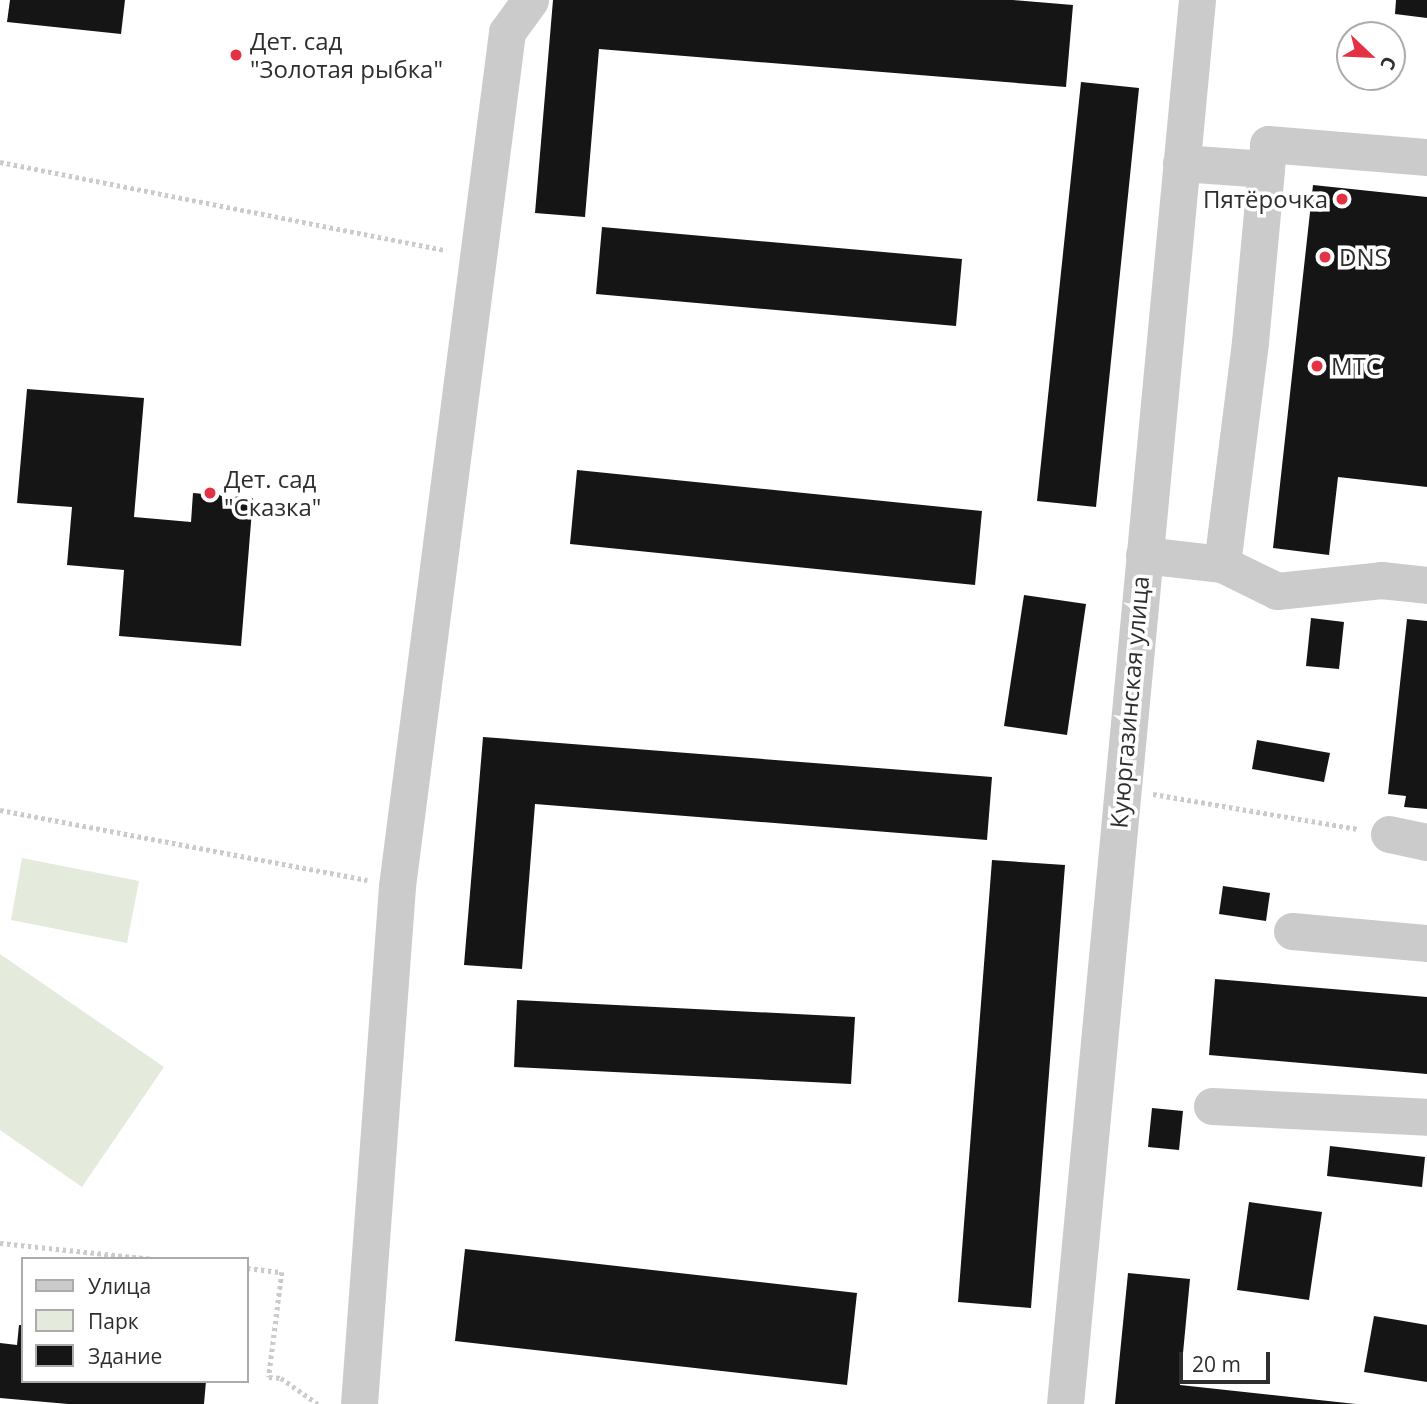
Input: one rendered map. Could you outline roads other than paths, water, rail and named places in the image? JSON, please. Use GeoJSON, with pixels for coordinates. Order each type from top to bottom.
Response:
{"type":"FeatureCollection","features":[{"type":"Feature","properties":{"kind":"street"},"geometry":{"type":"LineString","coordinates":[[359,1404],[397,886],[507,32],[530,0]]}},
{"type":"Feature","properties":{"kind":"street","name":"Куюргазинская улица"},"geometry":{"type":"LineString","coordinates":[[1065,1404],[1196,0]]}},
{"type":"Feature","properties":{"kind":"street"},"geometry":{"type":"LineString","coordinates":[[1222,564],[1250,342],[1268,144],[1427,157]]}},
{"type":"Feature","properties":{"kind":"street"},"geometry":{"type":"LineString","coordinates":[[1181,163],[1266,169]]}},
{"type":"Feature","properties":{"kind":"street"},"geometry":{"type":"LineString","coordinates":[[1143,555],[1222,564],[1277,591],[1381,580],[1427,585]]}},
{"type":"Feature","properties":{"kind":"street"},"geometry":{"type":"LineString","coordinates":[[1389,834],[1427,842]]}},
{"type":"Feature","properties":{"kind":"street"},"geometry":{"type":"LineString","coordinates":[[1292,930],[1427,943]]}},
{"type":"Feature","properties":{"kind":"street"},"geometry":{"type":"LineString","coordinates":[[1212,1106],[1427,1117]]}},
{"type":"Feature","properties":{"kind":"place","name":"Дет. сад \"Золотая рыбка\""},"geometry":{"type":"Point","coordinates":[236,55]}},
{"type":"Feature","properties":{"kind":"place","name":"Пятёрочка"},"geometry":{"type":"Point","coordinates":[1342,199]}},
{"type":"Feature","properties":{"kind":"place","name":"DNS"},"geometry":{"type":"Point","coordinates":[1325,257]}},
{"type":"Feature","properties":{"kind":"place","name":"МТС"},"geometry":{"type":"Point","coordinates":[1317,366]}},
{"type":"Feature","properties":{"kind":"place","name":"Дет. сад \"Сказка\""},"geometry":{"type":"Point","coordinates":[210,493]}}]}
